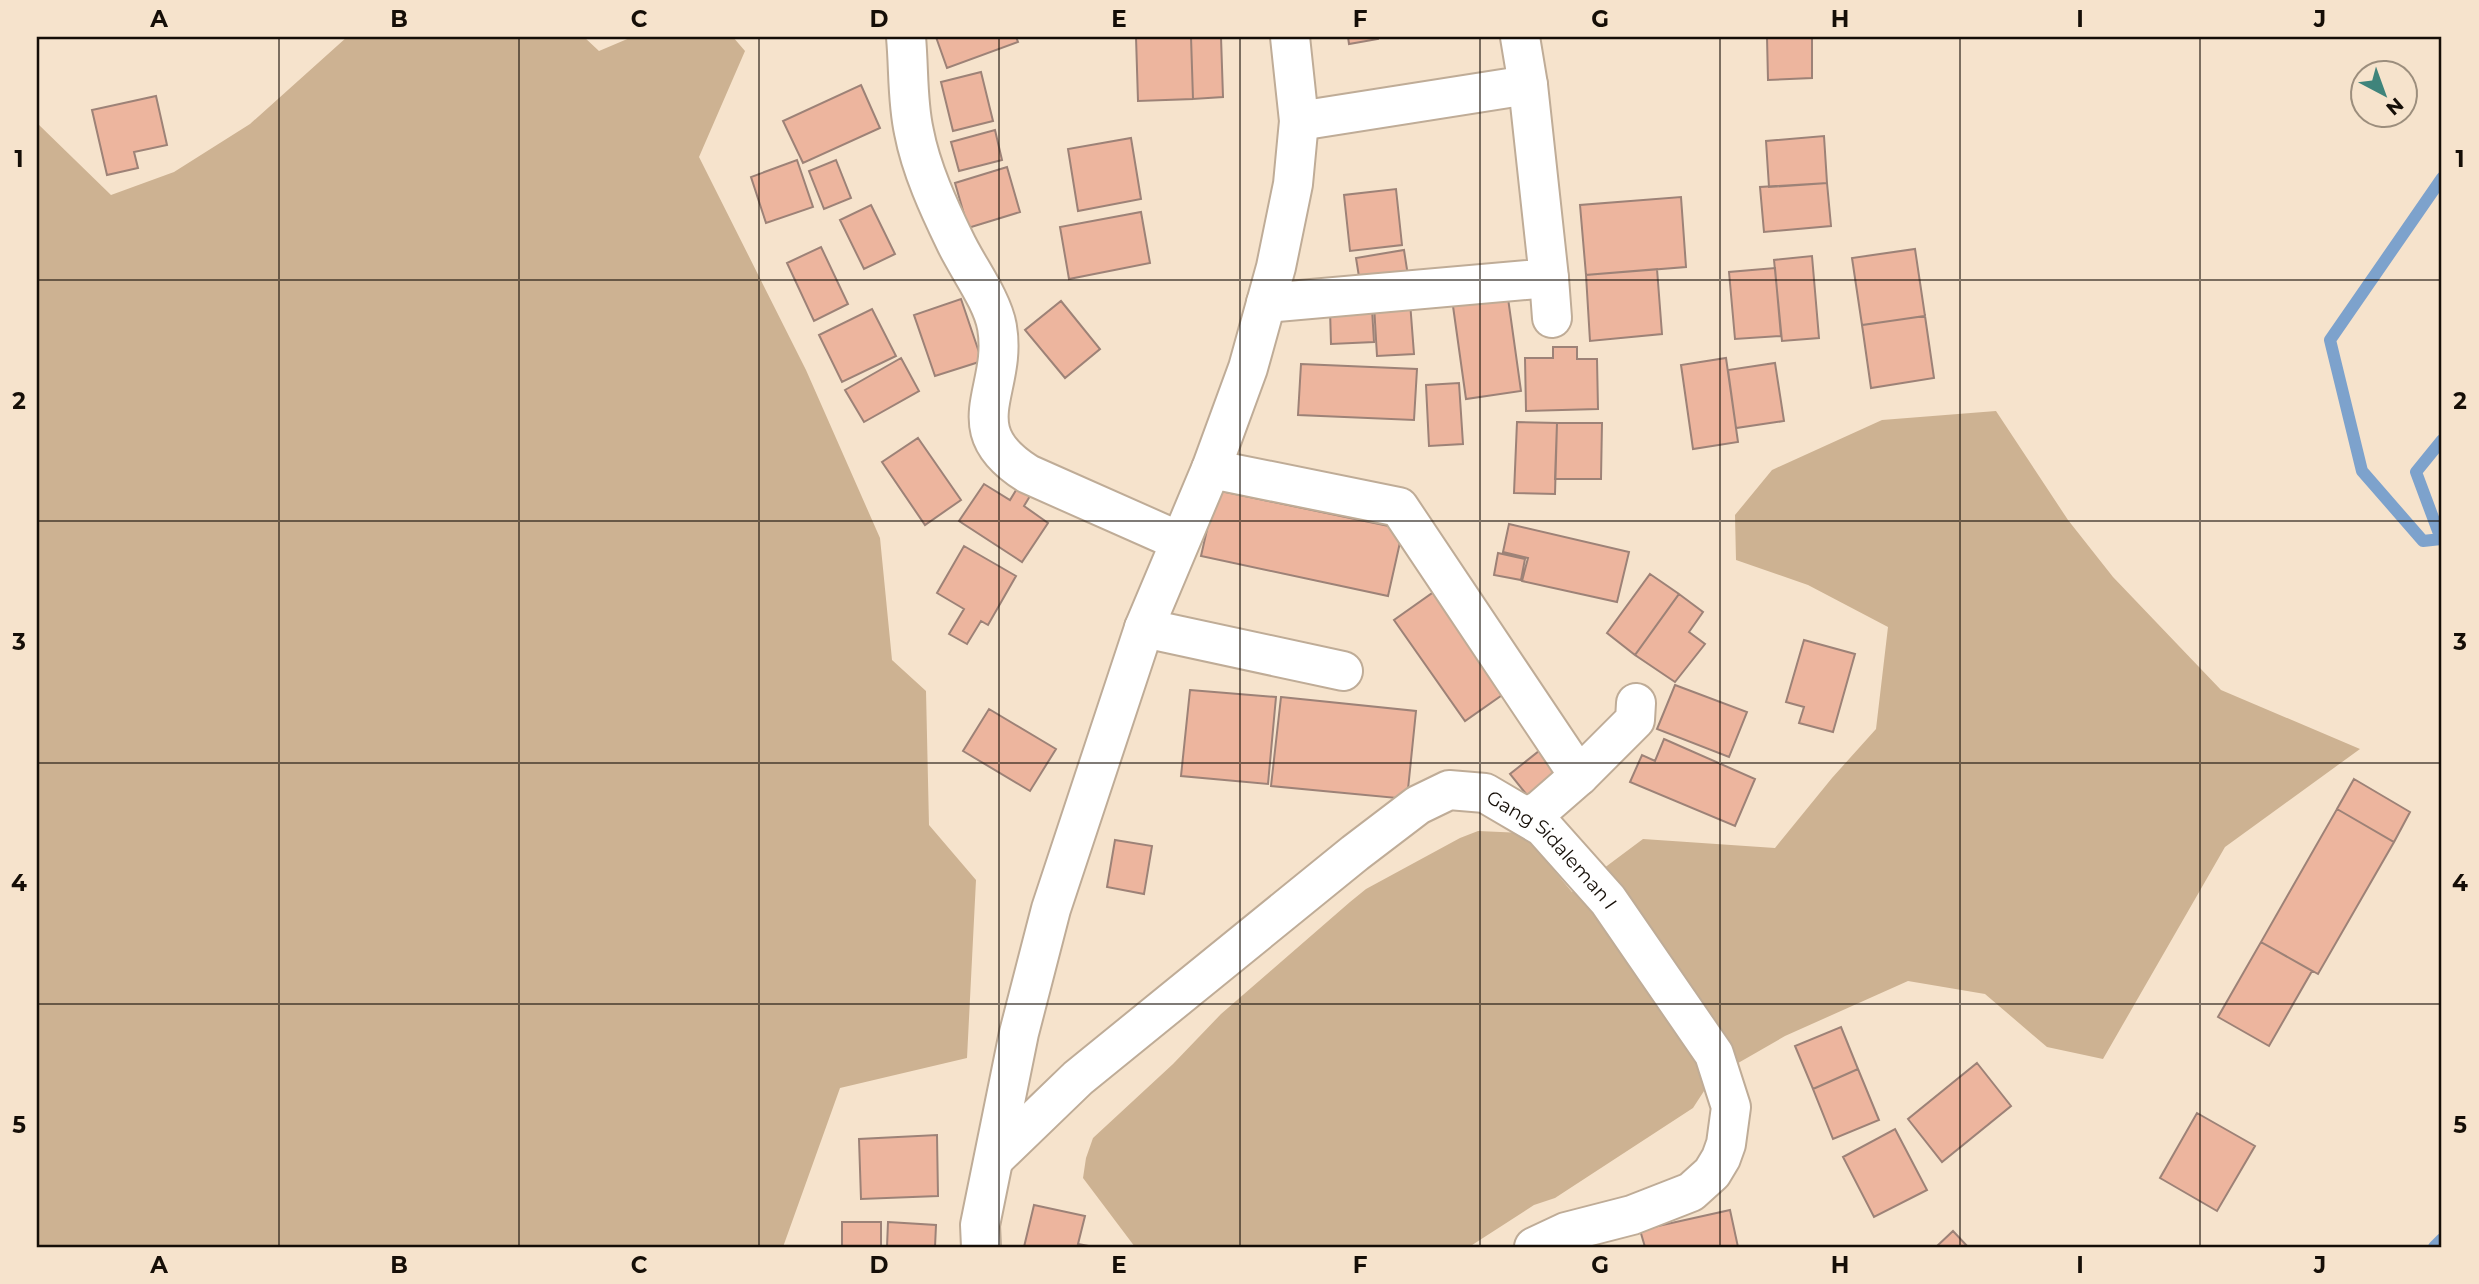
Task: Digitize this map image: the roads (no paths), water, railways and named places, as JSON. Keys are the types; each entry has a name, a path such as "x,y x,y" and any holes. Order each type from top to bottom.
{"street":[{"path":"906,37 909,102 914,134 955,243 979,283 997,327 989,416 989,433 997,449 1009,462 1028,474 1180,541"},
{"path":"981,1247 980,1224 1019,1033 1051,909 1144,628 1211,469 1248,368 1276,267 1293,184 1299,121 1290,37"},
{"path":"1520,37 1528,85 1552,318"},
{"path":"1299,121 1528,85"},
{"path":"1266,303 1549,278"},
{"path":"1211,469 1399,507 1579,776"},
{"path":"1144,628 1343,671"},
{"path":"1527,817 1540,810 1579,776 1635,720 1636,703"},
{"name":"Gang Sidaleman I","path":"994,1159 1078,1078 1418,805 1449,790 1485,793 1543,827 1608,900 1714,1054 1731,1107 1726,1144 1721,1158 1712,1173 1691,1192 1632,1214 1566,1232 1544,1245"}],"waterway":[{"path":"2442,178 2330,340 2362,471 2423,541 2441,539 2416,472 2442,440"},
{"path":"2434,1247 2442,1239"}]}
